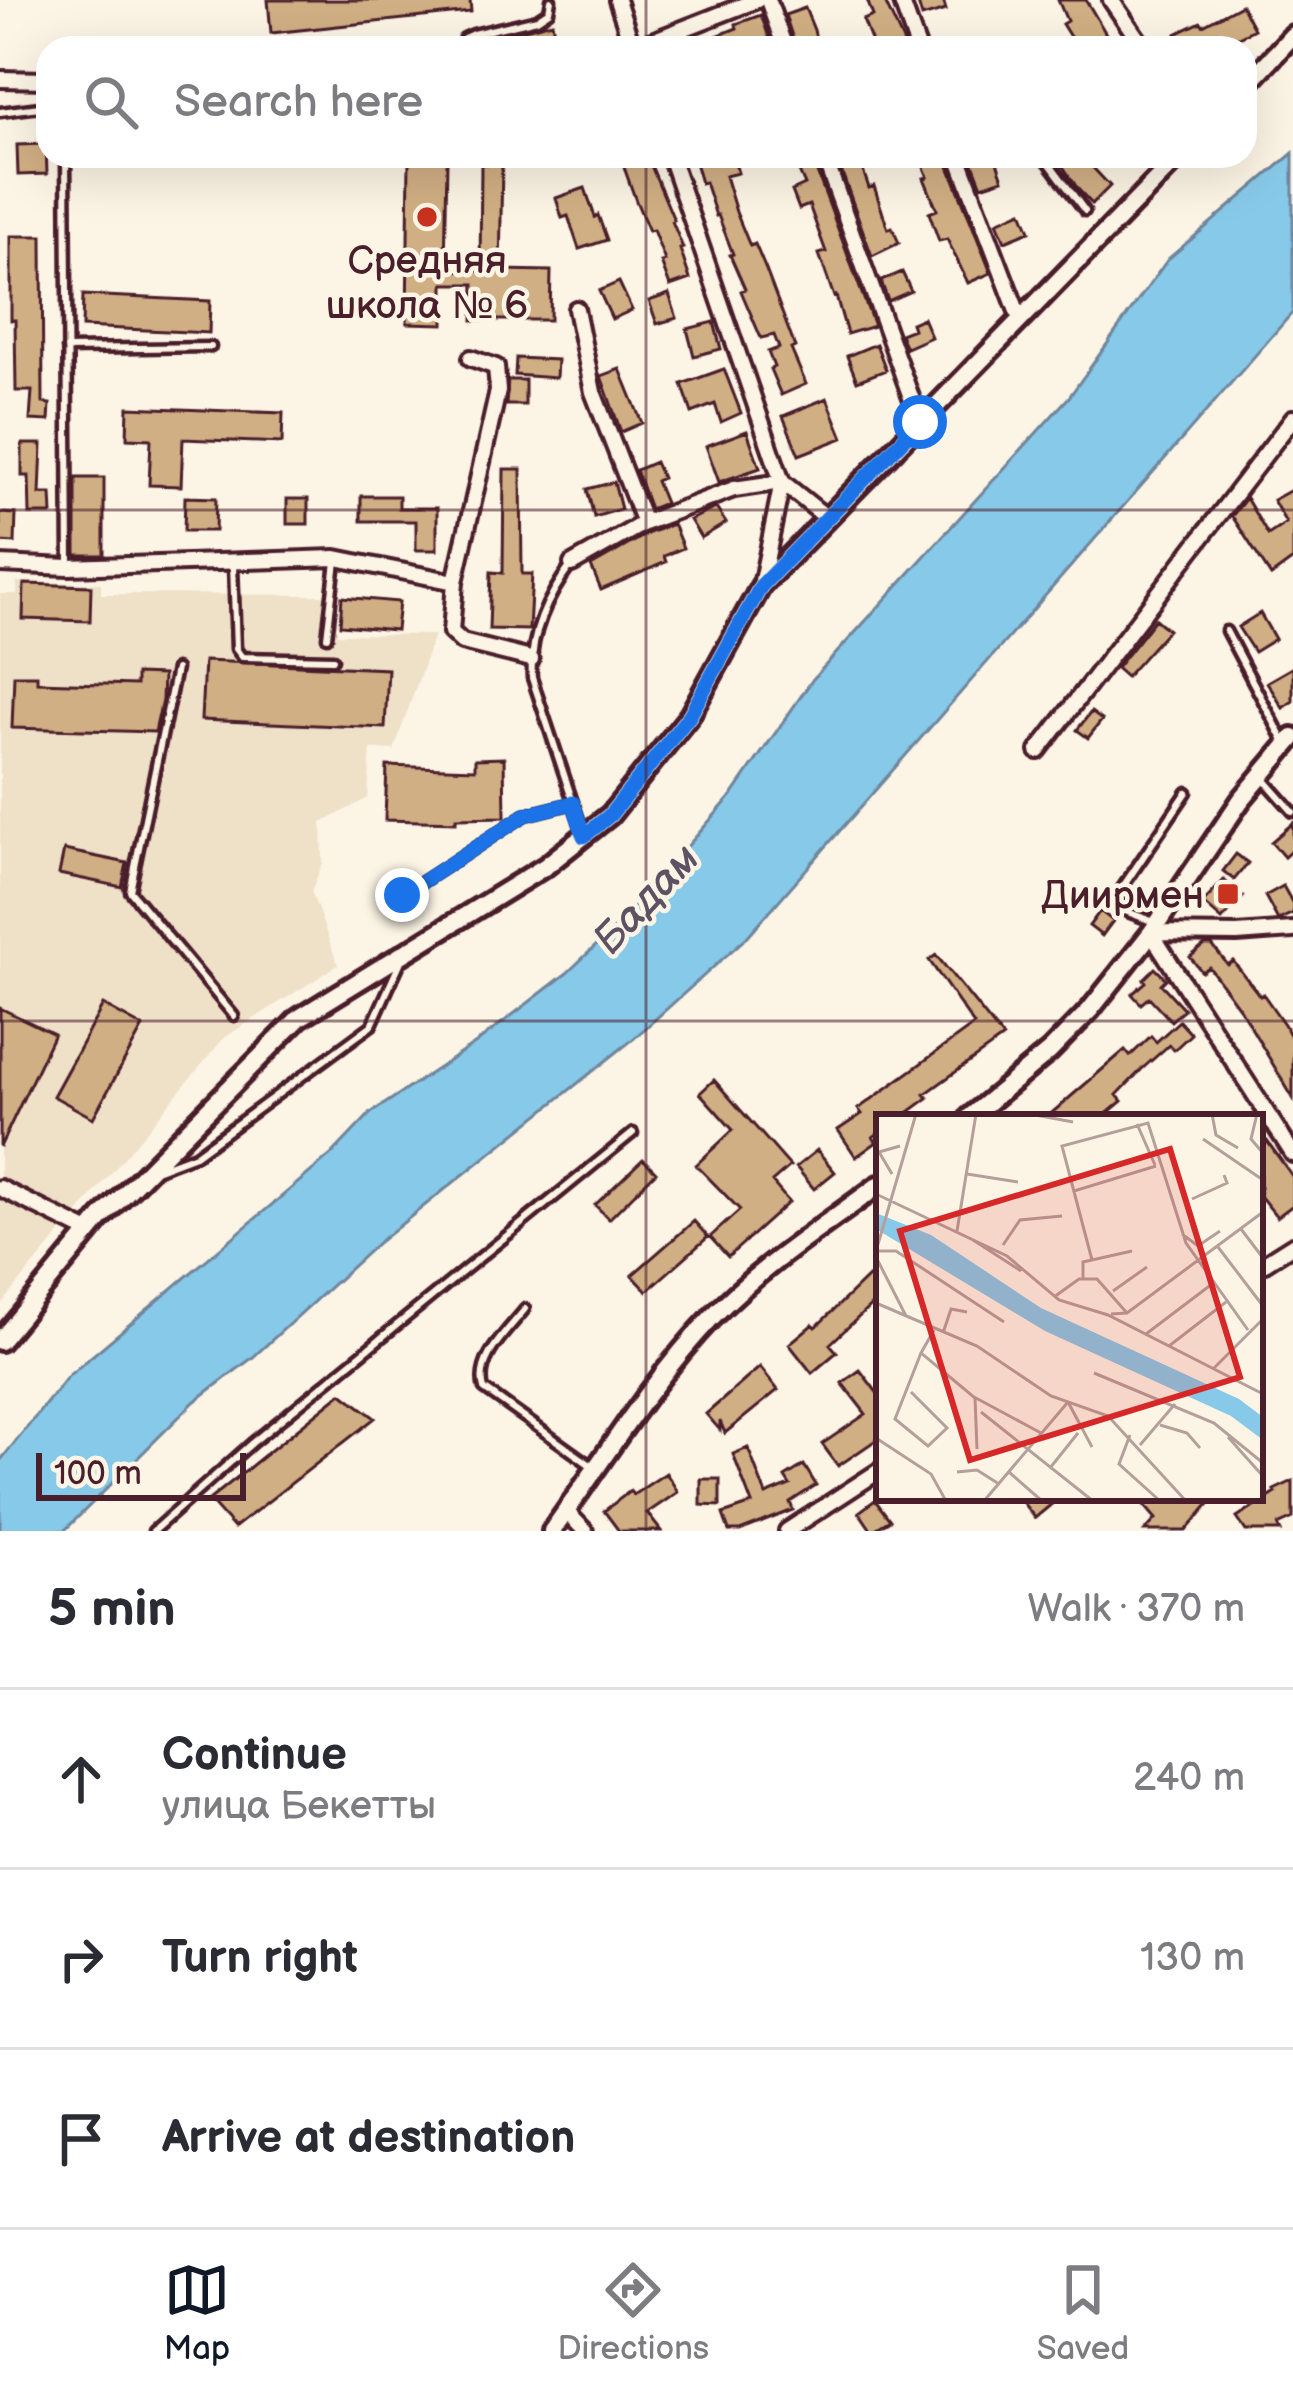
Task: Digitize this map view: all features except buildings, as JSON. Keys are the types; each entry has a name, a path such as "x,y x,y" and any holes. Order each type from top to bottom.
{"street":[{"path":"617,0 629,36"},
{"path":"664,36 757,0"},
{"path":"767,0 780,36"},
{"path":"901,0 914,36"},
{"path":"1111,0 1136,36"},
{"path":"1257,74 1293,34"},
{"path":"0,79 36,80"},
{"path":"674,168 782,482 761,586"},
{"path":"828,168 920,422"},
{"path":"963,168 1020,319"},
{"path":"0,1341 89,1232 299,1018 546,866 610,815 690,715 761,586 1168,168"},
{"path":"576,309 593,392 644,523"},
{"path":"471,358 496,367 498,391 455,582 451,632 462,642 531,659"},
{"path":"1037,751 1293,418"},
{"path":"572,564 644,523 734,489 782,482 826,518"},
{"path":"0,564 69,567 336,558 455,582"},
{"path":"974,1114 1050,1051 1090,1010 1289,741"},
{"path":"1154,928 1237,934 1293,930"},
{"path":"1154,928 1259,1114"},
{"path":"1265,1124 1293,1154"},
{"path":"552,1531 679,1355 714,1315 876,1187"},
{"path":"0,1188 89,1232"},
{"path":"1263,1264 1293,1245"},
{"path":"788,1531 876,1473"},
{"path":"566,1511 585,1531"}],"lane":[{"path":"468,36 537,19 549,11 551,0"},
{"path":"0,112 36,108"},
{"path":"66,168 69,567"},
{"path":"1053,168 1085,211"},
{"path":"67,349 211,347"},
{"path":"327,638 336,558"},
{"path":"233,561 236,649 242,657 333,659"},
{"path":"572,564 541,616 531,659 532,678 584,836"},
{"path":"1226,631 1289,741"},
{"path":"176,669 130,891 234,1016"},
{"path":"1261,775 1293,812"},
{"path":"1154,928 1125,911 1115,897 1187,792"},
{"path":"402,895 525,815 573,803"},
{"path":"144,1174 195,1155 372,1025 406,952"},
{"path":"153,1531 270,1428 633,1133"},
{"path":"525,1310 484,1362 480,1377 484,1389 595,1468"}],"shaded area":[{"path":"17,582 101,583 101,594 337,595 337,634 434,635 394,750 371,749 368,798 322,823 323,863 311,891 338,965 224,1038 0,1306 0,594 17,594"}],"water":[{"name":"Бадам","path":"1293,153 1293,312 747,937 632,1040 379,1242 252,1358 194,1402 64,1531 0,1531 0,1461 68,1376 331,1155 371,1113 476,1043 567,973 623,920 733,794 813,679 1069,397 1168,259"}],"place":[{"name":"Средняя школа № 6","path":"427,217"},
{"name":"Диирмен","path":"1228,894"}],"route":[{"path":"402,895 525,815 573,803 584,836 610,815 690,715 761,586 920,422"}]}
